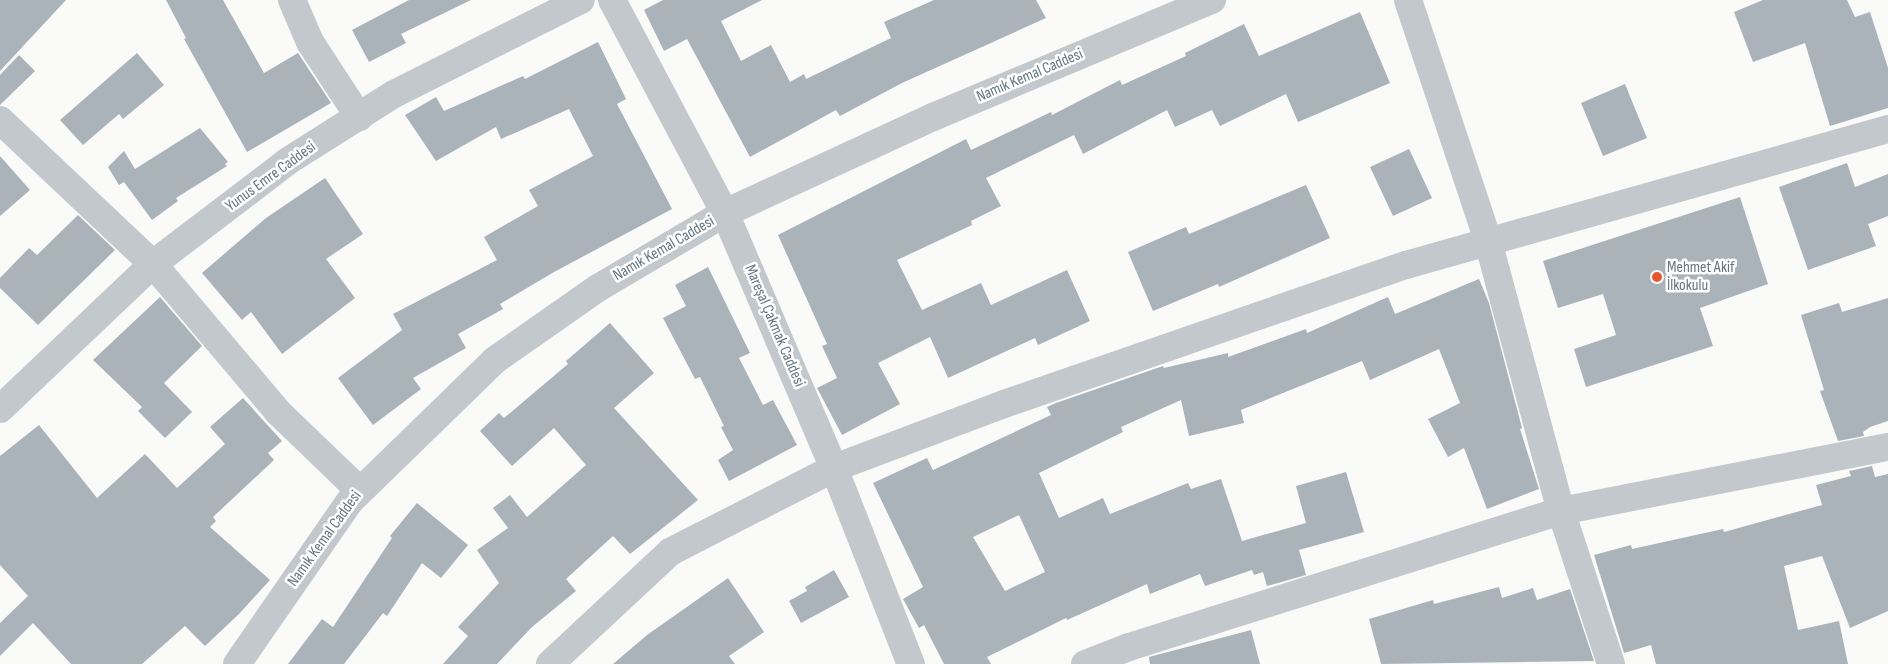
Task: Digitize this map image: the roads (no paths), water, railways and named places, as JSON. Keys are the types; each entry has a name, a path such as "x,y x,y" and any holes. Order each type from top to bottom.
{"street":[{"path":"292,0 310,42 359,117"},
{"name":"Yunus Emre Caddesi","path":"0,409 154,264 288,161 394,94 581,0"},
{"name":"Mareşal Çakmak Caddesi","path":"612,0 725,213 834,468 911,664"},
{"name":"Namık Kemal Caddesi","path":"237,664 360,491 495,360 598,288 725,213 933,117 1212,0"},
{"path":"1408,0 1488,241 1561,511 1611,664"},
{"path":"0,120 154,264 279,413 360,491"},
{"path":"550,664 670,552 834,468 1004,404 1406,265 1888,129"},
{"path":"1085,664 1129,647 1561,511 1888,446"}],"place":[{"name":"Mehmet Akif İlkokulu","path":"1657,277"}]}
